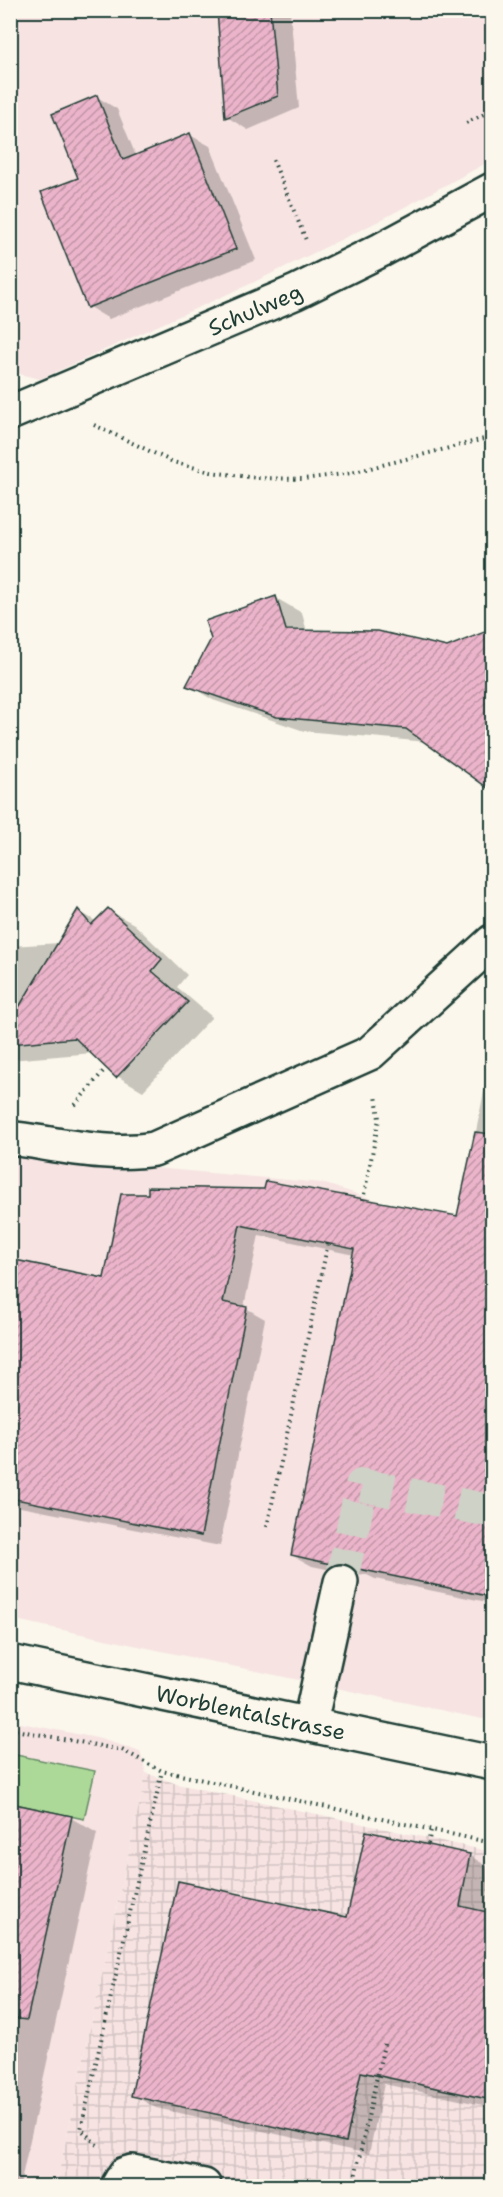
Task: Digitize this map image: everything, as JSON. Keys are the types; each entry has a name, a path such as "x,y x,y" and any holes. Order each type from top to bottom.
{"street":[{"name":"Schulweg","path":"10,413 322,280 492,190"},
{"path":"10,390 41,400"},
{"path":"10,1138 87,1148 140,1152 154,1149 370,1053 492,942"},
{"path":"310,1723 341,1582"},
{"name":"Worblentalstrasse","path":"10,1662 310,1723 492,1763"},
{"path":"122,2180 139,2172 204,2187"}],"path":[{"path":"466,123 492,110"},
{"path":"273,160 292,207"},
{"path":"41,400 173,462 211,472 257,478 303,479 351,472 492,437"},
{"path":"363,1200 379,1119 370,1053"},
{"path":"267,1527 328,1243"},
{"path":"10,1729 122,1750 162,1772 492,1843"},
{"path":"122,2180 81,2129 162,1772"},
{"path":"428,1845 431,1830"},
{"path":"353,2187 385,2040"}],"shaded area":[{"path":"11,11 492,11 492,160 375,223 250,284 40,379 11,372"},
{"path":"10,1155 322,1183 445,1222 492,1232 492,1721 11,1619"},
{"path":"10,1721 97,1738 140,1751 146,1773 56,2186 11,2186"},
{"path":"146,1773 177,1784 492,1852 492,2186 56,2186"}],"green space":[{"path":"11,1754 95,1771 84,1819 11,1803"}],"building":[{"path":"217,10 270,10 278,96 225,118"},
{"path":"97,95 123,160 190,133 236,249 87,308 41,192 78,178 52,114"},
{"path":"276,596 286,630 378,631 447,647 492,629 492,791 406,729 277,717 186,686 211,639 205,621"},
{"path":"108,908 162,959 152,971 188,1002 116,1078 75,1038 10,1044 10,1022 78,909 91,925"},
{"path":"475,1132 492,1134 492,1597 344,1564 335,1565 291,1555 354,1249 240,1225 223,1302 247,1307 201,1536 10,1498 10,1259 104,1278 121,1194 148,1194 148,1187 264,1189 266,1181 457,1216"},
{"path":"10,1803 72,1816 27,2020 10,2018"},
{"path":"366,1831 470,1854 460,1906 492,1913 492,2100 361,2072 346,2142 131,2096 178,1881 347,1917"}],"tunnel":[{"path":"341,1582 362,1485 492,1511"}]}
